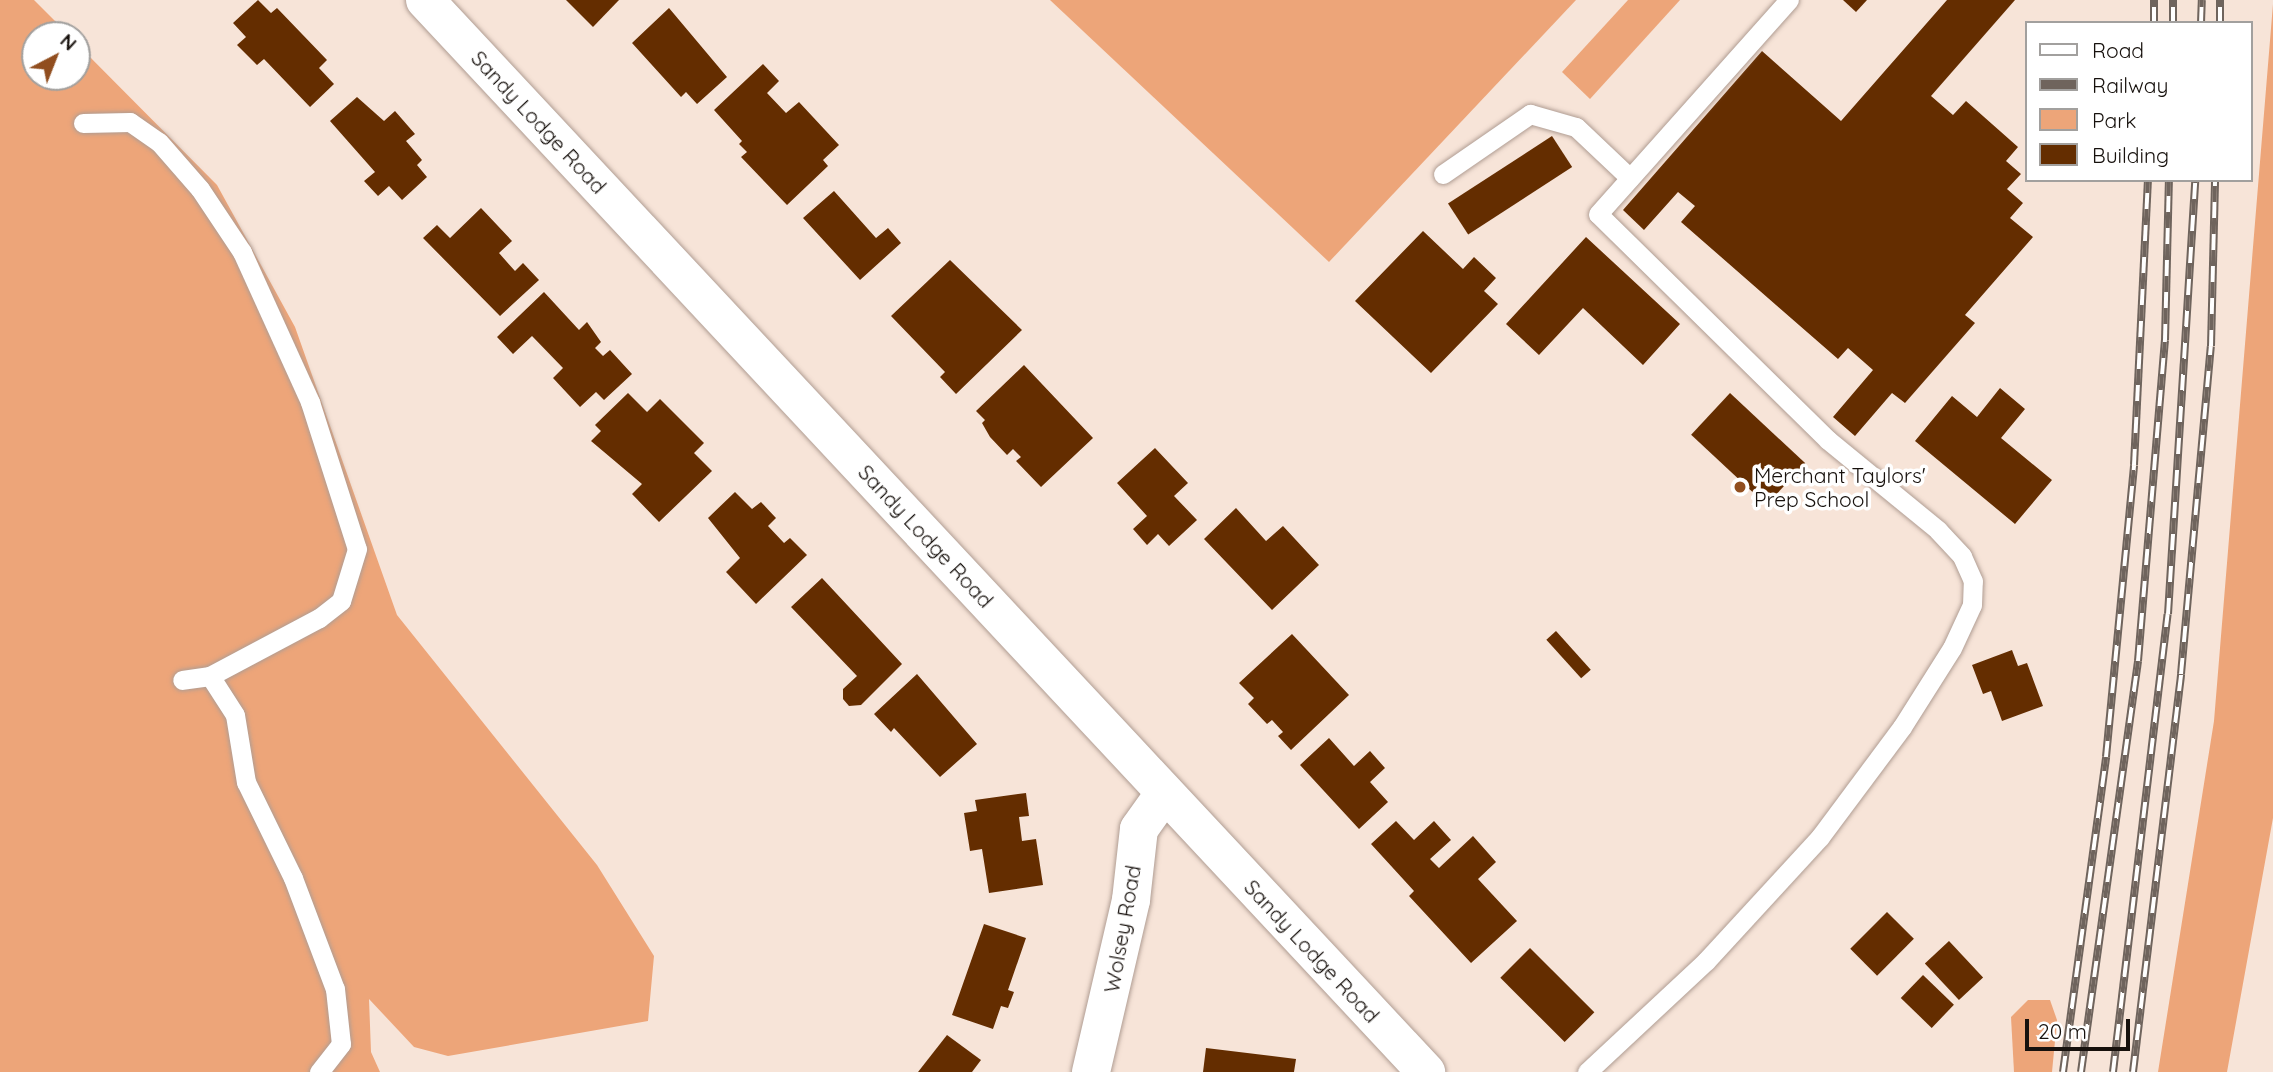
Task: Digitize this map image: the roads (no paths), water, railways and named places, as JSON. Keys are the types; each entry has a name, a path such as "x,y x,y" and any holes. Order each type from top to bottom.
{"street":[{"name":"Sandy Lodge Road","path":"425,0 1426,1072"},
{"name":"Wolsey Road","path":"1091,1072 1131,900 1139,829 1164,793"}],"lane":[{"path":"1587,1072 1706,961 1820,838 1902,727 1952,648 1972,605 1973,581 1962,556 1938,530 1828,440 1598,214 1789,0"},
{"path":"1443,174 1530,114 1576,127 1630,178"},
{"path":"83,123 130,122 159,142 200,189 242,252 310,402 357,549 341,601 319,618 210,676 182,680"},
{"path":"210,676 235,716 246,782 293,878 335,989 341,1044 319,1072"}],"railway":[{"path":"2154,0 2154,21"},
{"path":"2173,0 2173,21"},
{"path":"2201,21 2202,0"},
{"path":"2220,0 2220,21"},
{"path":"2063,1072 2106,757 2134,465 2148,182"},
{"path":"2081,1072 2138,661 2165,340 2169,182"},
{"path":"2113,1072 2168,614 2195,182"},
{"path":"2133,1072 2181,674 2211,346 2215,182"}],"place":[{"name":"Merchant Taylors' Prep School","path":"1740,487"}]}
